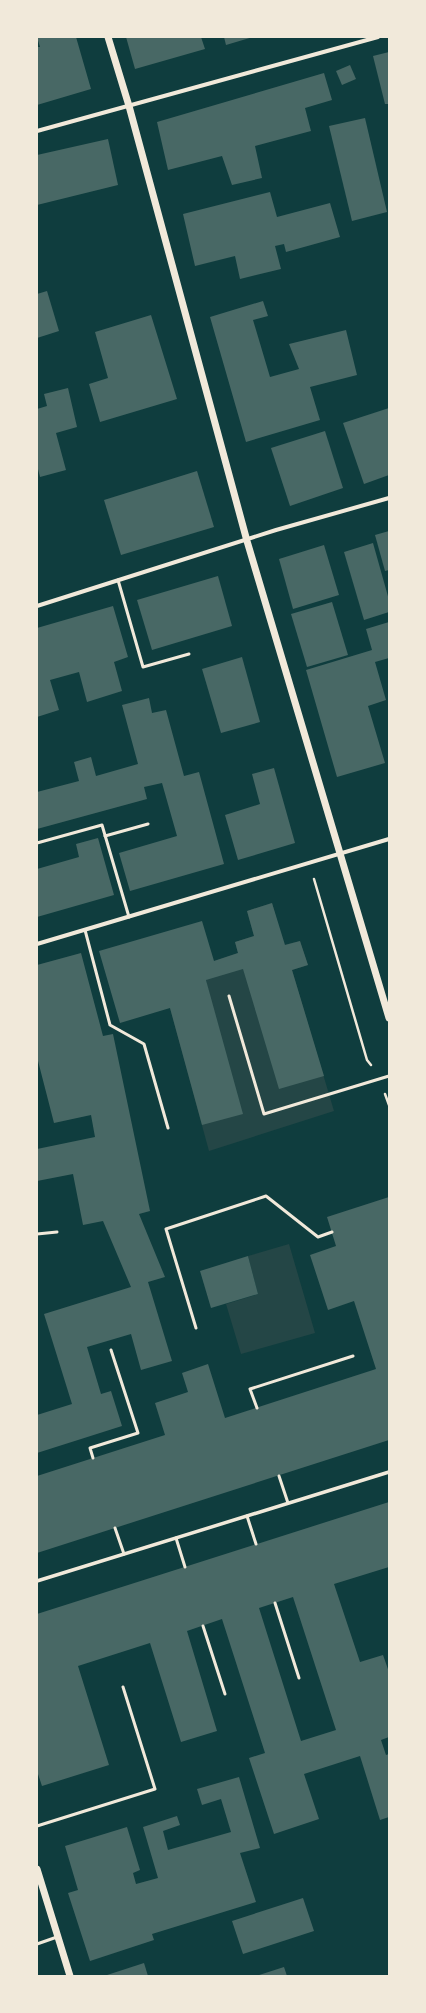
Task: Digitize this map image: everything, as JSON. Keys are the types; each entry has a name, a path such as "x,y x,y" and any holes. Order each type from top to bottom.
{"street":[{"path":"108,37 129,106 247,541 389,1018"},
{"path":"37,131 378,37"},
{"path":"37,606 247,541 276,530 389,498"},
{"path":"37,944 320,861 389,839"},
{"path":"37,1581 389,1472"},
{"path":"37,1869 70,1976"}],"lane":[{"path":"118,580 143,667 189,654"},
{"path":"37,842 102,824 129,917"},
{"path":"105,836 148,824"},
{"path":"85,930 110,1025 144,1044 168,1128"},
{"path":"228,996 264,1114 389,1076"},
{"path":"196,1328 166,1229 266,1196 318,1237 332,1232"},
{"path":"37,1234 57,1232"},
{"path":"93,1458 90,1448 138,1433 111,1350"},
{"path":"257,1408 250,1389 353,1356"},
{"path":"279,1476 288,1503"},
{"path":"247,1516 256,1544"},
{"path":"115,1528 124,1554"},
{"path":"176,1538 184,1567"},
{"path":"275,1603 299,1678"},
{"path":"203,1626 226,1694"},
{"path":"37,1826 155,1789 123,1687"},
{"path":"37,1944 58,1936"}],"path":[{"path":"320,861 313,880 367,1060 380,1078 389,1105"}],"shaded area":[{"path":"272,903 284,945 300,941 308,965 292,970 334,1111 209,1151 170,1008 210,997 206,980 214,961 238,953 235,942 254,936 247,911"},
{"path":"289,1244 315,1333 241,1354 226,1304 258,1294 248,1256"}],"building":[{"path":"37,37 76,37 91,89 37,105 37,47 40,47"},
{"path":"126,37 201,37 205,49 135,69"},
{"path":"224,37 253,37 226,45"},
{"path":"389,52 389,104 385,104 373,56"},
{"path":"350,65 356,79 342,85 336,71"},
{"path":"324,73 332,100 305,108 311,131 255,146 262,178 232,185 222,156 168,170 157,122"},
{"path":"365,118 387,212 352,221 329,126"},
{"path":"108,139 118,185 37,205 37,155"},
{"path":"270,192 277,217 330,203 340,237 286,252 284,244 275,246 281,269 240,279 235,256 195,266 183,214"},
{"path":"47,291 59,331 37,338 37,294"},
{"path":"263,301 268,316 253,320 270,377 299,369 289,344 346,330 357,375 310,387 320,420 246,442 210,317"},
{"path":"151,315 177,399 100,422 89,384 108,378 95,332"},
{"path":"68,388 77,427 56,433 66,470 40,477 37,465 37,409 47,406 44,394"},
{"path":"389,408 389,475 364,484 343,423"},
{"path":"325,431 343,488 290,506 271,448"},
{"path":"197,471 214,527 121,555 104,500"},
{"path":"389,531 389,570 385,571 375,535"},
{"path":"373,543 389,600 389,612 364,620 344,552"},
{"path":"324,545 339,595 293,609 279,559"},
{"path":"218,576 232,626 152,650 137,600"},
{"path":"332,602 348,655 307,667 291,614"},
{"path":"113,606 128,657 114,662 122,691 87,702 79,672 50,680 59,710 37,717 37,628"},
{"path":"389,622 389,658 375,662 386,700 368,706 385,763 337,777 306,670 372,650 366,629"},
{"path":"242,657 260,722 221,733 202,669"},
{"path":"149,698 152,713 166,710 184,776 199,772 224,864 130,891 119,853 177,836 162,783 144,787 147,799 37,829 37,792 79,781 74,762 91,757 96,776 138,764 122,705"},
{"path":"274,768 295,843 238,860 225,815 260,804 252,774"},
{"path":"98,838 114,895 37,917 37,869 79,857 76,844"},
{"path":"272,903 285,945 300,941 308,965 292,970 324,1076 279,1089 243,969 206,980 243,1114 202,1125 170,1008 120,1023 99,951 202,921 214,961 238,953 235,942 254,936 247,911"},
{"path":"81,953 103,1036 113,1034 150,1211 139,1214 165,1277 148,1282 172,1361 141,1370 131,1334 87,1347 101,1394 111,1391 122,1426 37,1453 37,1415 72,1404 44,1314 131,1287 103,1221 83,1225 73,1174 37,1181 37,1149 95,1137 91,1115 54,1123 37,1057 37,965"},
{"path":"389,1197 389,1440 37,1553 37,1476 165,1435 155,1403 188,1392 182,1373 208,1364 225,1418 376,1369 354,1301 328,1310 310,1255 336,1246 327,1217"},
{"path":"248,1256 258,1294 211,1308 200,1271"},
{"path":"389,1502 389,1567 334,1584 360,1662 383,1655 389,1672 389,1737 381,1740 386,1755 389,1754 389,1817 380,1820 360,1756 304,1774 319,1819 274,1834 249,1758 265,1753 222,1619 187,1631 217,1731 181,1742 150,1643 78,1666 109,1765 42,1786 37,1771 37,1614","holes":["293,1597 336,1730 301,1741 259,1608"]},
{"path":"239,1777 260,1848 240,1853 256,1902 152,1934 154,1940 90,1961 68,1893 78,1890 65,1846 127,1827 140,1870 133,1873 136,1884 158,1878 143,1827 177,1816 180,1825 163,1831 168,1850 231,1832 221,1799 202,1805 197,1789"},
{"path":"303,1898 314,1931 243,1954 232,1921"},
{"path":"144,1963 148,1976 104,1976"},
{"path":"284,1967 287,1976 256,1976"}]}
